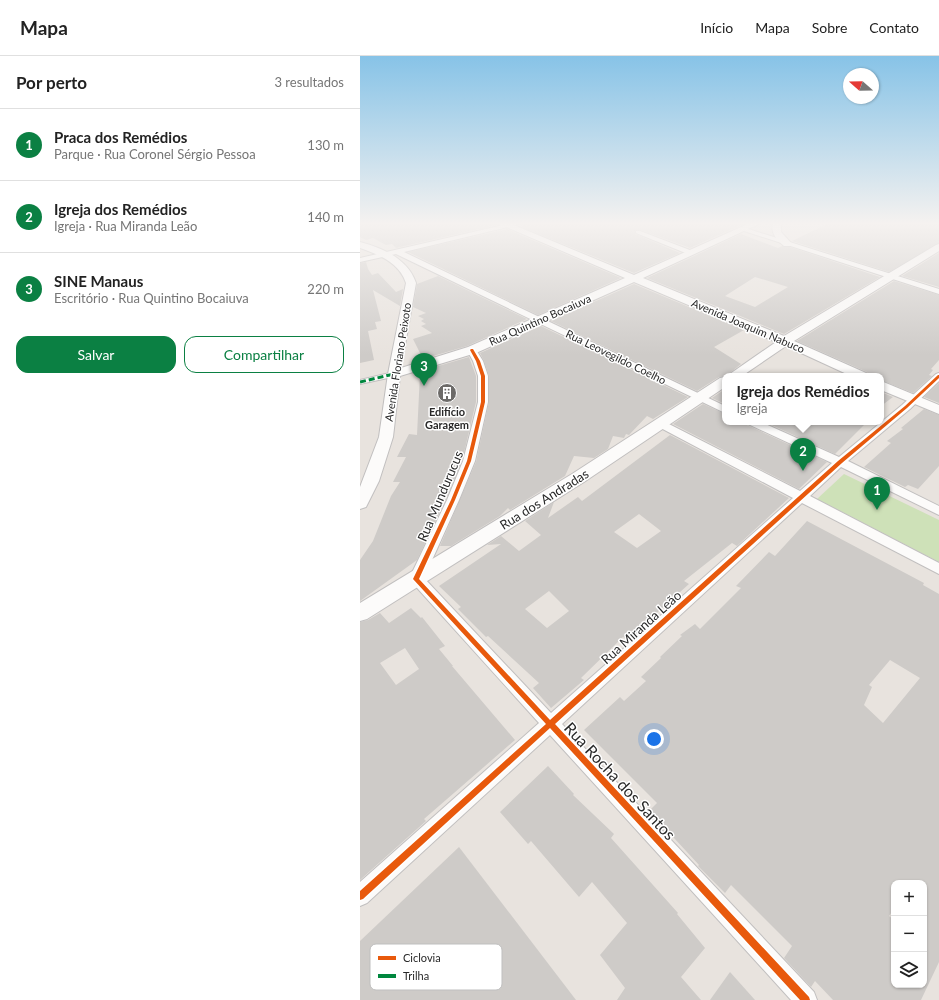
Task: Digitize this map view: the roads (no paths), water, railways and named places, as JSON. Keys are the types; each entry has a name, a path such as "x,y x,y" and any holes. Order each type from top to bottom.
{"street":[{"name":"Avenida Floriano Peixoto","path":"360,503 371,481 386,437 394,374 411,283 410,278 403,267"},
{"name":"Rua Leovegildo Coelho","path":"430,267 722,409"},
{"name":"Avenida Joaquim Nabuco","path":"608,267 785,341 854,373"},
{"name":"Rua Quintino Bocaiuva","path":"360,382 394,374 472,350 659,267"},
{"path":"859,267 939,292"},
{"path":"737,373 785,341 906,267"},
{"name":"Rua Mundurucus","path":"416,579 453,500 470,453 483,402 483,376 478,361 472,350"},
{"name":"Rua Miranda Leão","path":"884,425 939,376"},
{"name":"Rua dos Andradas","path":"360,613 661,424 722,383"},
{"path":"884,386 939,410"},
{"path":"661,424 939,570"},
{"path":"759,425 840,462 939,511"},
{"name":"Rua Miranda Leão","path":"360,896 802,498 840,462 884,425"},
{"name":"Rua Rocha dos Santos","path":"416,579 806,1000"}],"place":[{"name":"SINE Manaus","path":"424,386"},
{"name":"Edifício Garagem","path":"447,393"},
{"name":"Igreja dos Remédios","path":"803,471"},
{"name":"Praca dos Remédios","path":"877,510"}]}
